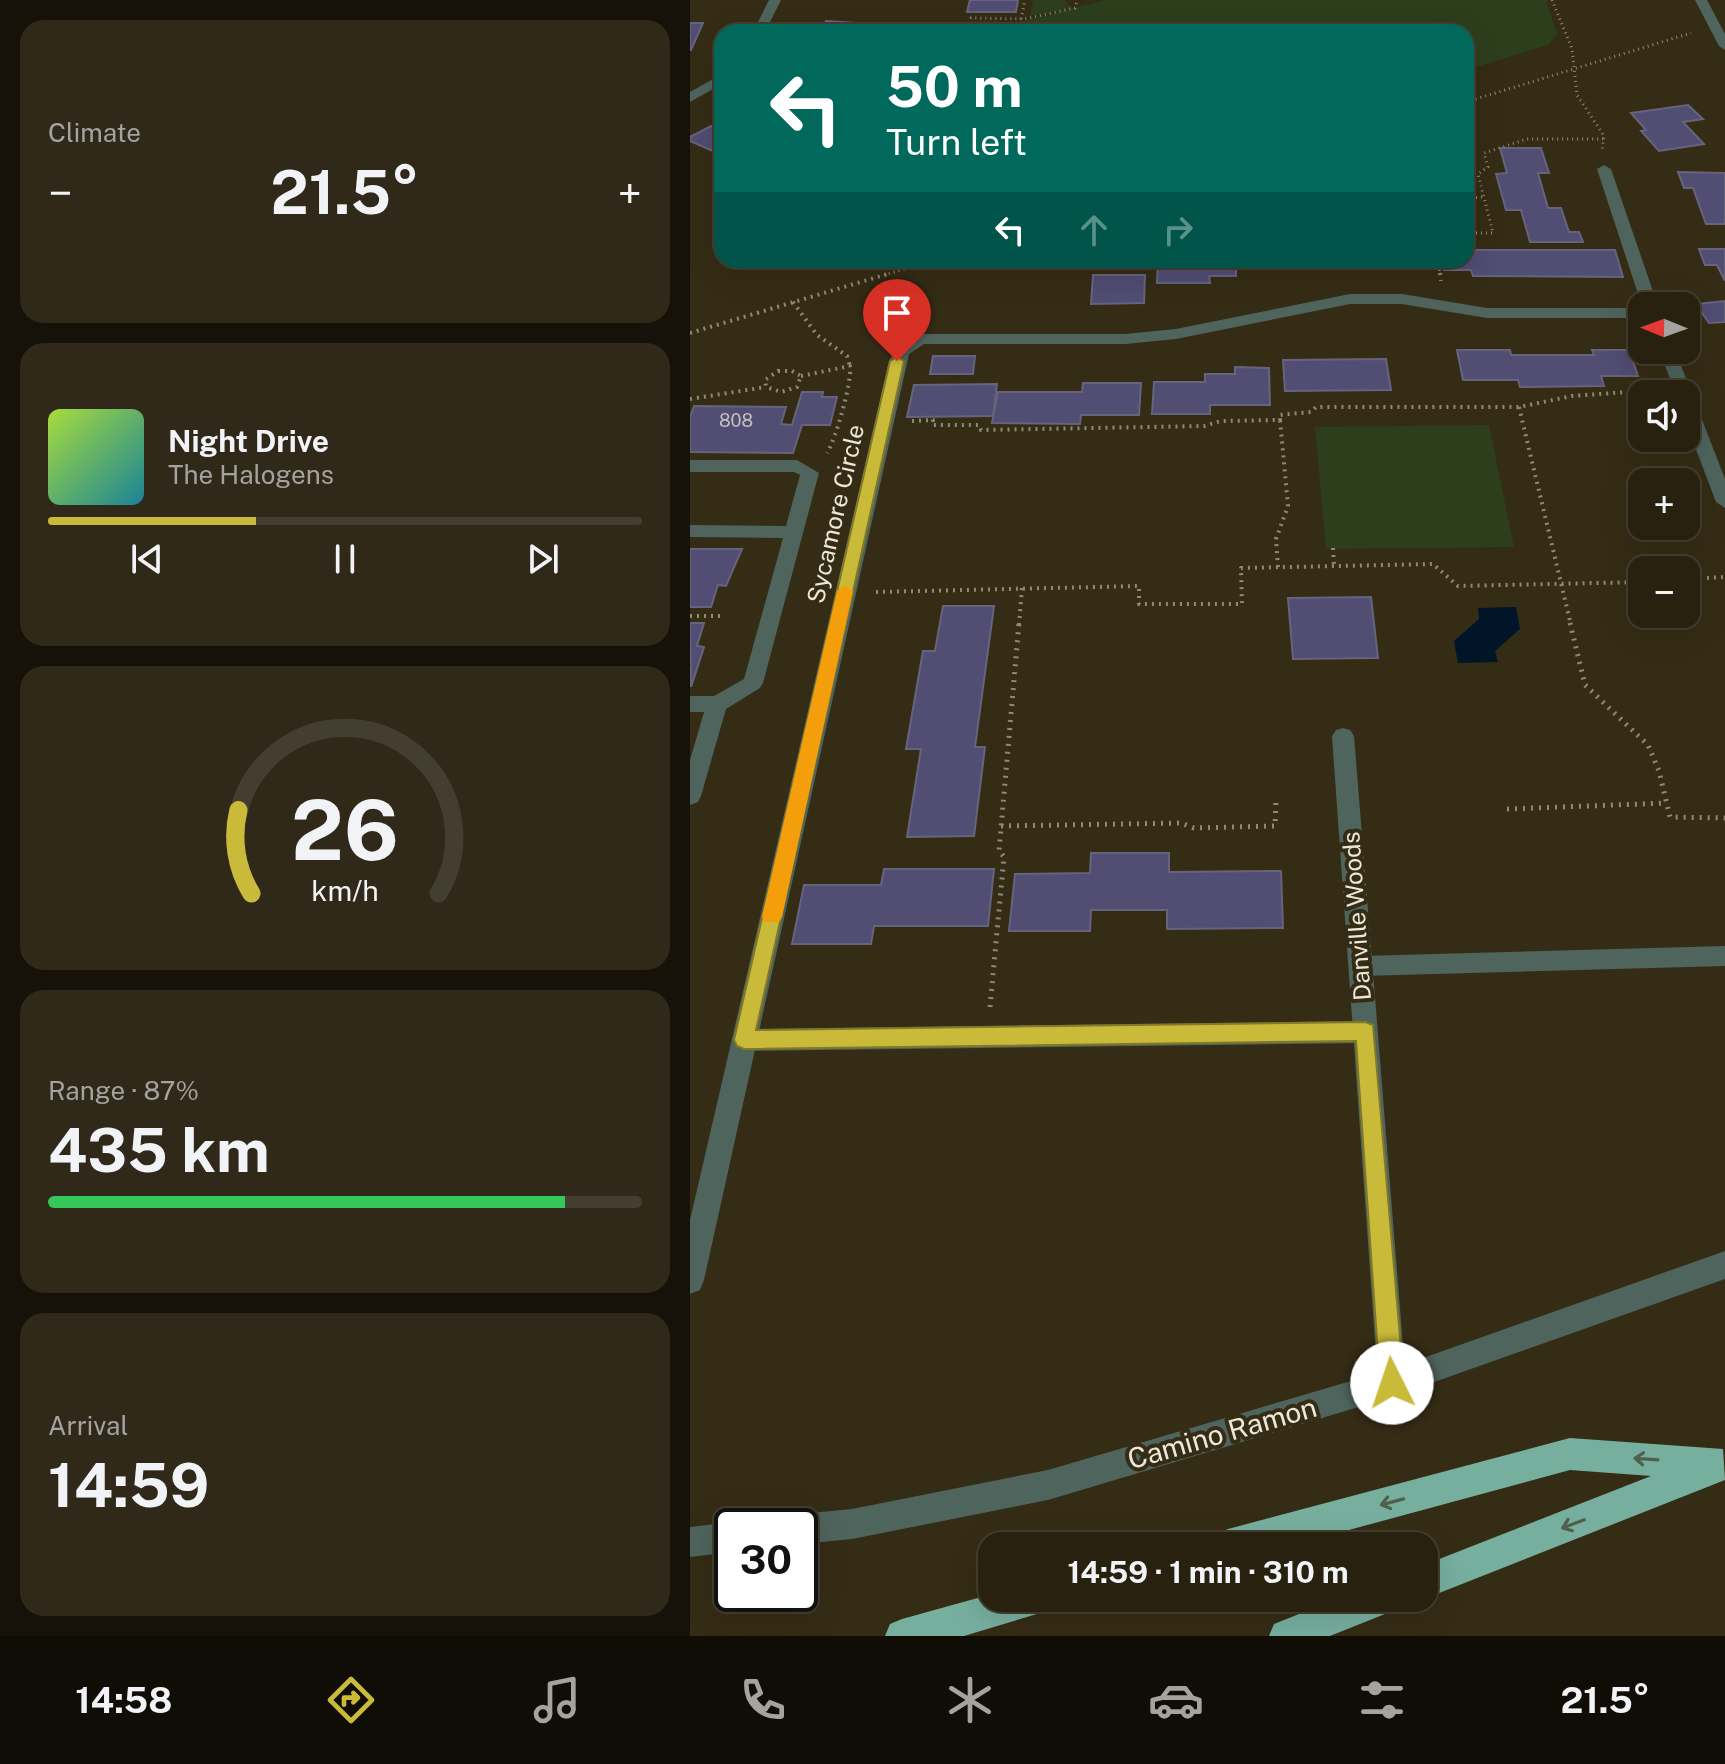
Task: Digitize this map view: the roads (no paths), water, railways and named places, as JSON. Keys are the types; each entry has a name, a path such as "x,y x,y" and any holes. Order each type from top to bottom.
{"highway":[{"path":"1280,1532 1570,1454 1724,1464"},
{"path":"1438,1576 1724,1464"},
{"path":"902,1636 988,1612"},
{"path":"1286,1636 1347,1612"}],"street":[{"path":"763,24 775,0"},
{"path":"1701,0 1725,46"},
{"path":"690,98 714,83"},
{"path":"1604,169 1645,292"},
{"name":"Sycamore Circle","path":"690,1280 897,361 912,341 1125,339 1176,334 1350,299 1402,299 1487,313 1628,313"},
{"path":"1700,437 1725,502"},
{"path":"690,466 797,466 810,473 753,683 717,704 690,704"},
{"path":"690,531 795,532"},
{"path":"690,796 717,704"},
{"name":"Danville Woods","path":"1343,736 1392,1383"},
{"path":"1361,966 1725,956"},
{"path":"744,1040 1365,1032"},
{"name":"Camino Ramon","path":"818,1527 852,1524 1048,1485 1392,1383 1725,1265"},
{"path":"690,1542 714,1539"}],"water":[{"path":"1516,607 1520,629 1495,651 1498,662 1458,663 1454,641 1479,619 1478,608"}]}
